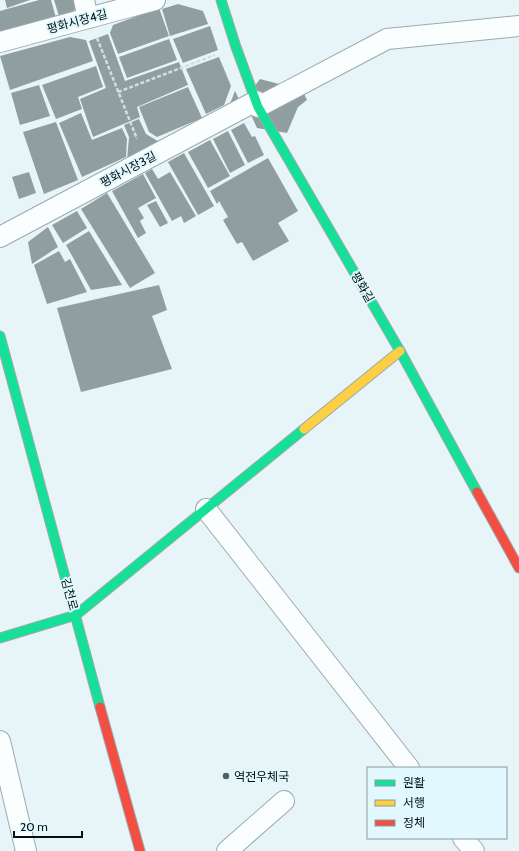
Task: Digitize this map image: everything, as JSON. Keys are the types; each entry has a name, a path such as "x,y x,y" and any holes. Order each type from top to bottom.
{"street":[{"name":"평화시장4길","path":"0,42 86,9 155,0"},
{"name":"평화길","path":"221,0 257,104 400,351 519,568"},
{"name":"평화시장3길","path":"0,237 146,160 387,39 519,26"},
{"name":"김천로","path":"0,336 76,615 80,635 140,851"},
{"path":"0,638 76,615 400,351"},
{"path":"206,509 408,767"},
{"path":"0,741 26,851"},
{"path":"227,851 284,801"},
{"path":"464,839 474,851"}],"path":[{"path":"97,39 146,160"},
{"path":"118,92 236,47"}],"building":[{"path":"5,0 30,0 7,8"},
{"path":"39,0 51,0 56,18 0,34 0,11"},
{"path":"54,0 78,0 78,2 74,11 59,16"},
{"path":"178,4 203,11 208,24 170,36 162,9"},
{"path":"159,8 169,36 118,54 110,33 113,25"},
{"path":"210,26 218,50 183,63 173,39"},
{"path":"108,34 125,81 179,62 188,85 137,107 140,117 93,137 80,99 106,88 89,41"},
{"path":"70,37 86,40 93,61 10,90 0,56"},
{"path":"169,39 177,60 127,78 119,57"},
{"path":"219,57 231,86 224,105 206,114 186,69"},
{"path":"96,66 103,87 78,97 82,109 56,119 42,85"},
{"path":"296,77 307,100 298,107 287,133 257,128 244,100 260,79 279,84"},
{"path":"39,85 50,116 20,125 11,93"},
{"path":"188,87 202,118 157,137 149,132 139,107"},
{"path":"235,91 248,117 107,190 127,160 129,137 124,125 139,119 146,134 161,143 228,109"},
{"path":"81,113 92,140 122,128 127,139 126,157 82,177 59,123"},
{"path":"56,122 78,180 44,194 23,132"},
{"path":"244,123 252,137 255,136 264,155 248,163 231,130"},
{"path":"228,131 245,165 230,173 213,139"},
{"path":"210,140 230,176 208,188 188,152"},
{"path":"184,153 214,206 198,215 168,162"},
{"path":"268,158 298,211 278,223 289,241 253,261 242,242 237,244 223,220 228,217 219,201 217,204 210,191"},
{"path":"152,169 158,179 170,172 196,216 184,223 181,216 172,221 145,173"},
{"path":"29,172 36,193 19,199 12,177"},
{"path":"143,174 156,198 138,208 144,218 140,221 146,233 138,238 112,191"},
{"path":"107,193 155,273 130,288 81,209"},
{"path":"156,201 168,223 160,227 147,205"},
{"path":"77,211 87,228 63,243 52,225"},
{"path":"48,227 58,247 32,264 28,242"},
{"path":"89,231 122,285 91,290 66,245"},
{"path":"59,251 65,262 70,259 87,292 47,304 34,265"},
{"path":"159,285 167,310 152,316 172,369 81,392 57,308"}],"traffic: fast":[{"path":"221,0 258,107 400,351 477,492"},
{"path":"0,336 100,707"},
{"path":"0,638 76,615 304,429"}],"traffic: slow":[{"path":"304,429 400,351"}],"traffic: jam":[{"path":"477,492 519,568"},
{"path":"100,707 140,851"}],"place":[{"name":"역전우체국","path":"226,776"}]}
